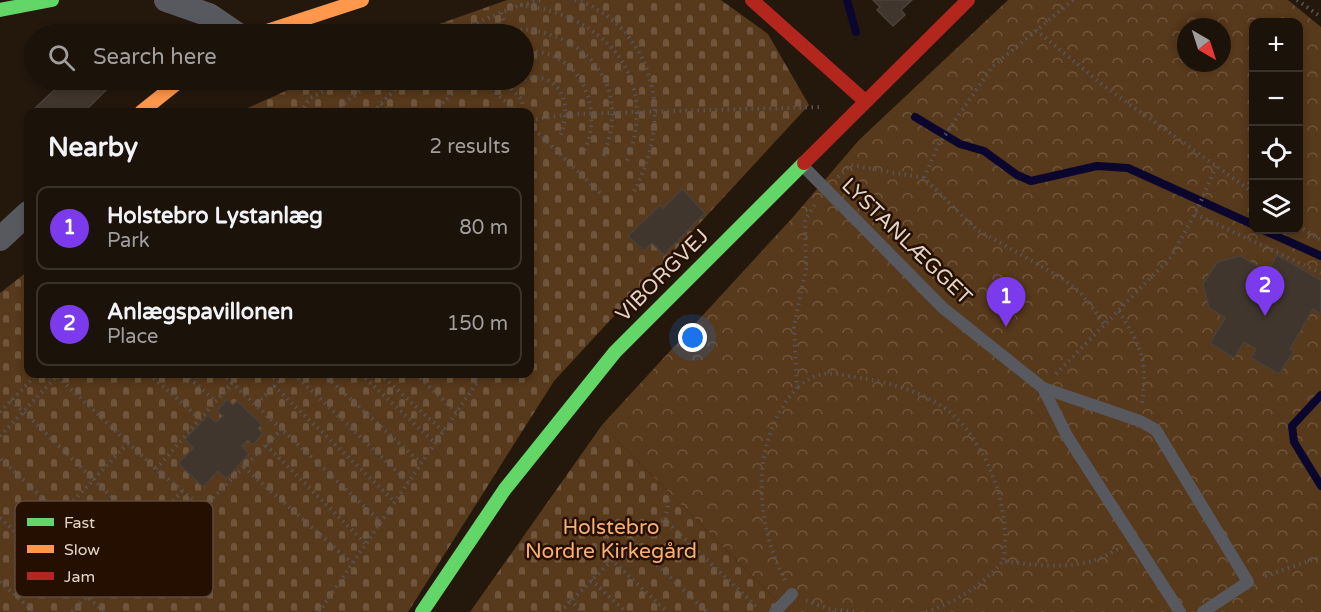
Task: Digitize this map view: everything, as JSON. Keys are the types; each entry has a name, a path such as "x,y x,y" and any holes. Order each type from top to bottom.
{"street":[{"path":"0,10 52,0"},
{"path":"166,0 209,15 222,24"},
{"path":"284,24 362,0"},
{"path":"753,0 865,101"},
{"name":"VIBORGVEJ","path":"422,612 505,489 615,352 968,0"},
{"path":"146,108 168,90"},
{"path":"0,238 24,217"}],"lane":[{"name":"LYSTANLÆGGET","path":"801,164 943,308 1043,388 1140,421 1156,430 1248,582"},
{"name":"LYSTANLÆGGET","path":"1043,388 1067,436 1180,612"},
{"path":"1203,612 1248,582"},
{"path":"775,612 792,594"}],"path":[{"path":"472,24 520,5 541,0"},
{"path":"575,0 606,14 637,47 651,77 654,112 653,142 647,163 633,193"},
{"path":"924,178 939,144 992,67 1073,0"},
{"path":"1297,0 1321,17"},
{"path":"520,5 554,11 571,17 600,35 626,69 636,101 637,130 626,163"},
{"path":"501,12 505,24"},
{"path":"1036,30 1104,86 1249,189"},
{"path":"534,31 541,31 574,44 588,55 608,86 613,128 602,159"},
{"path":"534,54 554,57 568,65 582,81 592,114 591,134 583,153"},
{"path":"534,78 552,81 563,98 566,116 560,136"},
{"path":"303,108 310,98 326,90"},
{"path":"340,108 359,90"},
{"path":"377,108 394,90"},
{"path":"493,90 513,108"},
{"path":"513,90 522,100 523,108"},
{"path":"438,108 454,92"},
{"path":"381,104 385,108"},
{"path":"534,120 612,113 824,107"},
{"path":"534,129 604,197"},
{"path":"797,388 794,326 806,269 805,220 825,189 851,165 924,178 976,229 1060,277 1080,292 1104,323"},
{"path":"1043,388 1171,257 1196,212 1216,166"},
{"path":"1196,212 1321,273"},
{"path":"1303,229 1321,240"},
{"path":"1119,311 1137,341 1146,373 1140,421"},
{"path":"855,612 830,609 792,594 776,562 760,490 761,467 787,399 813,375 827,372 881,381 931,400 952,414 972,436 998,494 1006,544 1003,561 991,575 965,595 926,612"},
{"path":"0,412 33,378"},
{"path":"0,436 55,378"},
{"path":"59,378 156,469 194,501"},
{"path":"154,378 199,418"},
{"path":"189,378 215,401"},
{"path":"226,378 381,521"},
{"path":"272,378 394,501"},
{"path":"256,404 282,378"},
{"path":"298,378 408,482"},
{"path":"327,378 421,463"},
{"path":"365,378 435,443"},
{"path":"385,378 443,431"},
{"path":"420,378 456,412"},
{"path":"320,612 365,543 478,381 475,378"},
{"path":"156,469 232,383"},
{"path":"11,400 116,501"},
{"path":"210,501 283,428"},
{"path":"74,501 128,443"},
{"path":"266,445 365,543"},
{"path":"1,459 47,501"},
{"path":"244,467 352,563"},
{"path":"173,501 182,491"},
{"path":"665,520 669,500"},
{"path":"0,518 15,531"},
{"path":"560,612 648,524 665,520"},
{"path":"665,520 762,612"},
{"path":"1003,561 1052,567 1101,560 1134,539"},
{"path":"631,540 707,612"},
{"path":"1248,582 1321,557"},
{"path":"611,559 667,612"},
{"path":"591,580 626,612"},
{"path":"0,582 15,595"},
{"path":"17,597 34,612"},
{"path":"72,612 86,597"},
{"path":"88,597 104,612"},
{"path":"570,600 583,612"}],"green space":[{"path":"507,0 721,0 768,34 809,105 554,381 408,612 0,612 0,293 24,274 24,378 534,378 534,108 248,108 288,90 534,90 534,24 439,24"},
{"path":"1008,0 1288,0 1321,27 1321,612 788,612 602,425 794,216 859,140"},
{"name":"Holstebro Nordre Kirkegård","path":"602,425 788,612 470,612"}],"building":[{"path":"873,0 912,0 901,10 905,15 893,26 877,10 880,7"},
{"path":"54,90 106,90 88,108 35,108"},
{"path":"682,189 705,213 664,255 652,243 644,251 628,236 660,205 663,208"},
{"path":"1277,255 1321,280 1321,314 1313,309 1290,349 1294,351 1279,374 1251,358 1256,349 1244,342 1234,358 1210,343 1225,318 1209,308 1203,284 1217,262 1241,256 1263,269 1265,276"},
{"path":"227,399 233,405 237,401 262,425 258,428 263,433 253,445 248,440 242,446 249,454 226,479 218,471 203,487 178,463 193,448 185,439 208,415 216,422 223,416 217,411"}],"waterway":[{"path":"847,0 856,32"},
{"path":"915,117 960,144 984,151 1017,175 1031,181 1097,166 1128,168 1249,223"},
{"path":"1272,234 1321,256"},
{"path":"1321,395 1292,426 1294,442 1321,486"}],"traffic: fast":[{"path":"0,10 52,0"},
{"path":"422,612 505,489 615,352 804,163"}],"traffic: slow":[{"path":"289,24 362,0"},
{"path":"146,108 168,90"}],"traffic: jam":[{"path":"752,0 865,101"},
{"path":"804,163 968,0"}],"place":[{"name":"Anlægspavillonen","path":"1265,316"},
{"name":"Holstebro Lystanlæg","path":"1006,327"}]}
